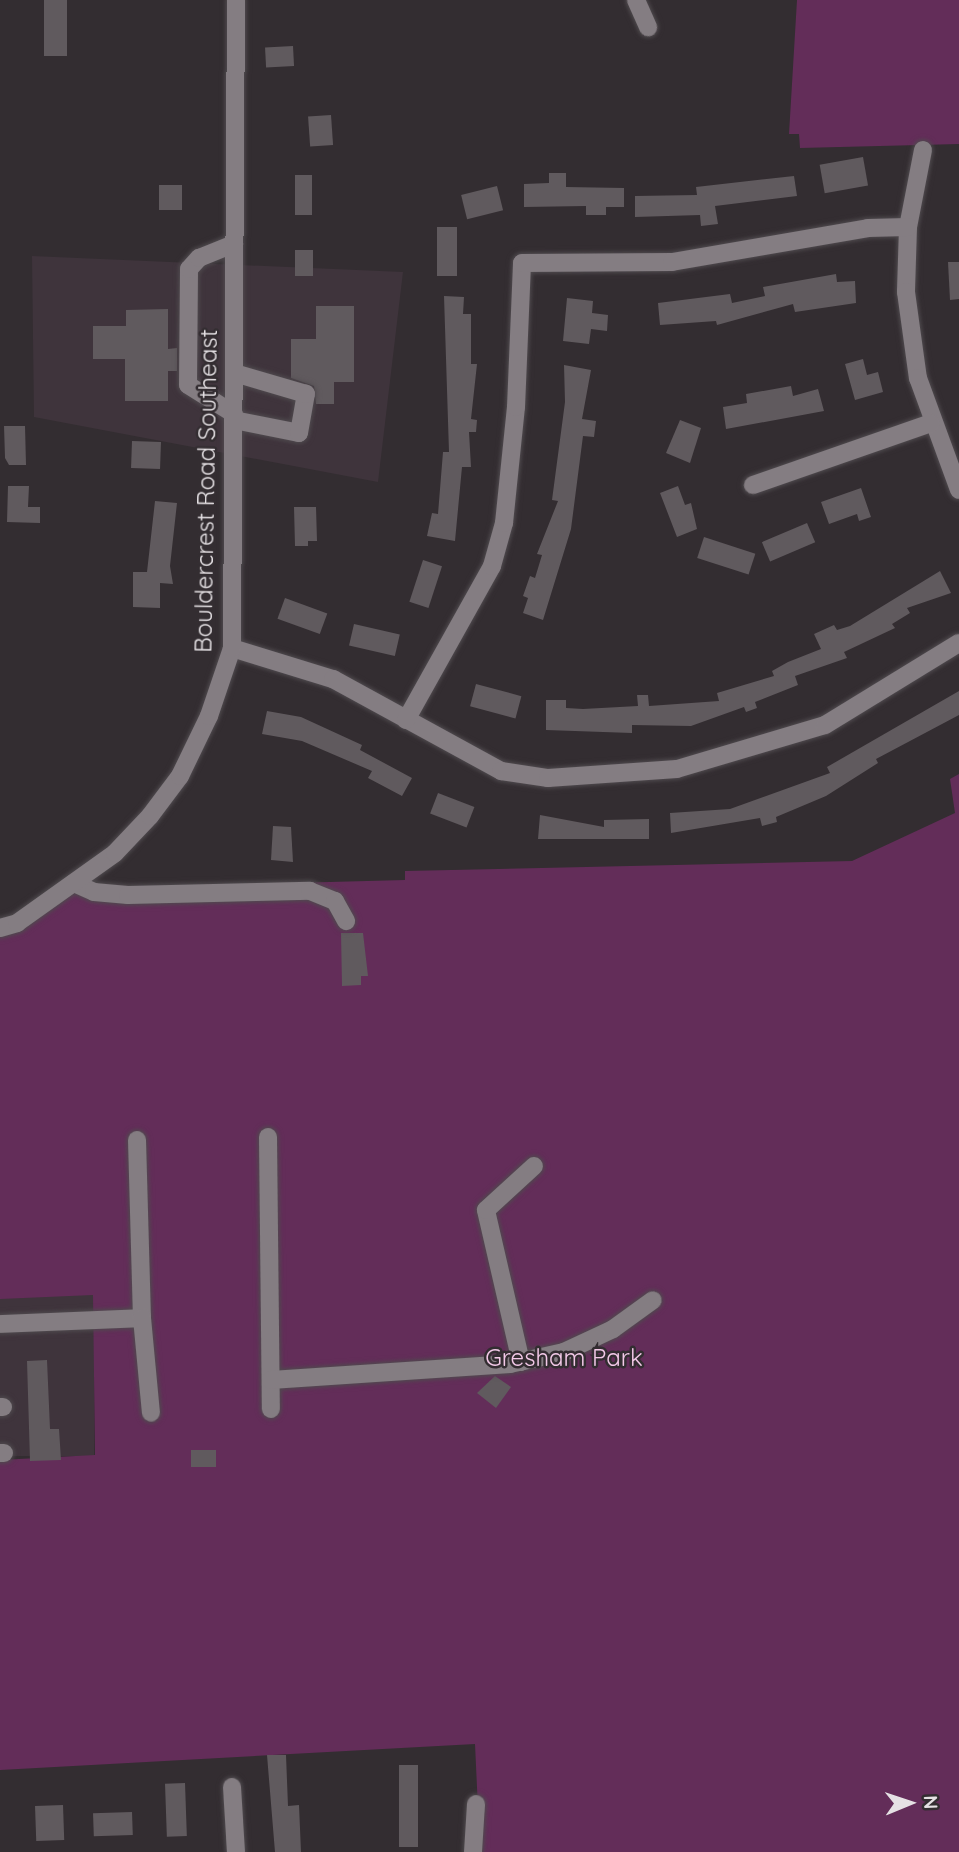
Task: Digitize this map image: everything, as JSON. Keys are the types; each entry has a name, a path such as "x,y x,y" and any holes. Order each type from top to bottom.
{"street":[{"name":"Bouldercrest Road Southeast","path":"0,939 6,925 74,883 115,853 180,776 209,716 232,648 236,0"},
{"path":"636,0 648,27"},
{"path":"923,150 908,227 905,292 918,378 931,423 959,491"},
{"path":"407,720 492,566 504,523 515,421 522,263 672,262 868,228 908,227"},
{"path":"234,244 199,258 189,269 188,385 234,417 299,433 306,394 234,373"},
{"path":"753,485 931,423"},
{"path":"232,648 333,680 501,771 548,778 677,769 825,725 959,643"},
{"path":"74,883 107,894 310,891 335,901 346,921"},
{"path":"268,1137 271,1409"},
{"path":"137,1140 142,1318 151,1413"},
{"path":"521,1362 486,1210 534,1166"},
{"path":"271,1380 430,1373 521,1362 564,1352 613,1329 653,1300"},
{"path":"0,1324 142,1318"},
{"path":"232,1787 236,1852"},
{"path":"473,1852 477,1804"}],"shaded area":[{"path":"32,256 403,272 378,482 34,417"},
{"path":"0,1295 94,1295 94,1456 0,1456"}],"green space":[{"path":"797,0 959,0 959,144 800,148 799,134 789,134"},
{"name":"Gresham Park","path":"959,774 959,1852 480,1852 475,1744 0,1770 0,1460 95,1455 93,1295 0,1299 0,934 57,889 405,880 405,871 852,861 955,813 950,779"}],"building":[{"path":"44,0 67,0 67,56 44,56"},
{"path":"293,46 294,66 266,67 265,47"},
{"path":"331,115 333,145 310,147 308,117"},
{"path":"863,157 868,186 825,193 820,165"},
{"path":"549,173 566,173 566,187 624,188 624,207 606,207 606,215 586,215 586,206 524,207 524,184 549,183"},
{"path":"295,175 312,175 312,215 295,215"},
{"path":"794,176 797,196 715,206 718,224 701,226 700,215 635,217 635,196 697,195 696,187"},
{"path":"159,185 182,185 182,210 159,210"},
{"path":"497,186 503,210 467,219 461,195"},
{"path":"437,227 457,227 457,276 437,276"},
{"path":"295,250 313,250 313,276 295,276"},
{"path":"948,262 959,262 959,299 950,300"},
{"path":"836,274 837,282 855,281 856,303 795,312 793,304 717,325 716,321 660,325 658,303 730,294 732,303 765,296 763,287"},
{"path":"444,296 464,297 463,314 471,314 471,364 477,364 471,419 477,420 476,432 469,432 471,467 462,467 455,541 427,536 432,513 438,514 443,452 449,452"},
{"path":"567,298 593,301 592,313 608,315 607,331 591,329 589,344 563,341"},
{"path":"316,306 354,306 354,382 334,382 334,404 316,404 314,386 291,378 291,339 316,339"},
{"path":"168,309 168,349 177,348 177,371 168,371 168,401 125,401 125,359 93,359 93,326 126,326 126,310"},
{"path":"863,359 867,375 878,372 883,392 855,400 845,364"},
{"path":"564,365 591,370 582,419 596,421 594,437 583,436 571,529 543,620 523,613 528,598 523,596 530,576 535,578 542,555 537,554 558,501 552,500 565,402"},
{"path":"791,386 793,396 818,389 824,411 726,429 723,407 747,403 746,394"},
{"path":"680,420 701,428 690,463 666,453"},
{"path":"4,426 25,426 26,465 9,465 5,458"},
{"path":"132,441 161,442 160,469 131,468"},
{"path":"8,486 29,486 28,507 40,507 40,523 7,522"},
{"path":"678,486 685,505 691,503 697,529 677,537 660,493"},
{"path":"861,488 871,517 859,521 857,514 829,524 821,502"},
{"path":"155,501 177,503 170,566 173,584 160,583 160,608 133,607 133,572 147,572"},
{"path":"294,507 316,507 317,541 308,541 308,546 295,546"},
{"path":"807,523 815,542 770,561 762,542"},
{"path":"704,537 755,554 749,575 697,558"},
{"path":"423,560 442,566 428,608 409,602"},
{"path":"940,571 951,593 907,608 910,613 892,624 895,628 844,652 847,658 795,676 798,685 755,702 757,708 746,712 744,707 691,726 632,725 632,733 546,730 546,700 566,700 566,708 583,709 638,706 637,695 648,695 649,706 719,701 717,693 774,676 772,671 821,649 814,634 834,625 837,630 850,626"},
{"path":"285,598 327,613 320,634 277,619"},
{"path":"354,624 400,635 395,656 349,645"},
{"path":"476,684 521,696 515,718 470,706"},
{"path":"959,691 959,715 876,759 878,763 826,796 776,817 777,822 762,826 760,818 671,833 670,813 730,809 830,773 827,767"},
{"path":"267,711 301,717 362,745 360,750 412,778 402,796 368,778 372,771 302,741 262,734"},
{"path":"438,793 474,807 467,828 430,814"},
{"path":"540,815 604,827 604,820 649,819 649,839 538,839"},
{"path":"273,826 291,827 293,862 271,860"},
{"path":"341,933 363,933 368,976 361,976 361,985 342,986"},
{"path":"47,1360 50,1429 59,1429 61,1460 30,1461 27,1361"},
{"path":"495,1376 511,1387 496,1408 477,1393"},
{"path":"191,1450 216,1450 216,1467 191,1467"},
{"path":"267,1755 286,1755 288,1806 299,1805 301,1852 275,1852"},
{"path":"399,1765 418,1765 418,1847 399,1847"},
{"path":"185,1783 187,1836 167,1837 165,1784"},
{"path":"63,1805 64,1840 36,1841 35,1806"},
{"path":"132,1812 133,1835 94,1836 93,1813"}]}
